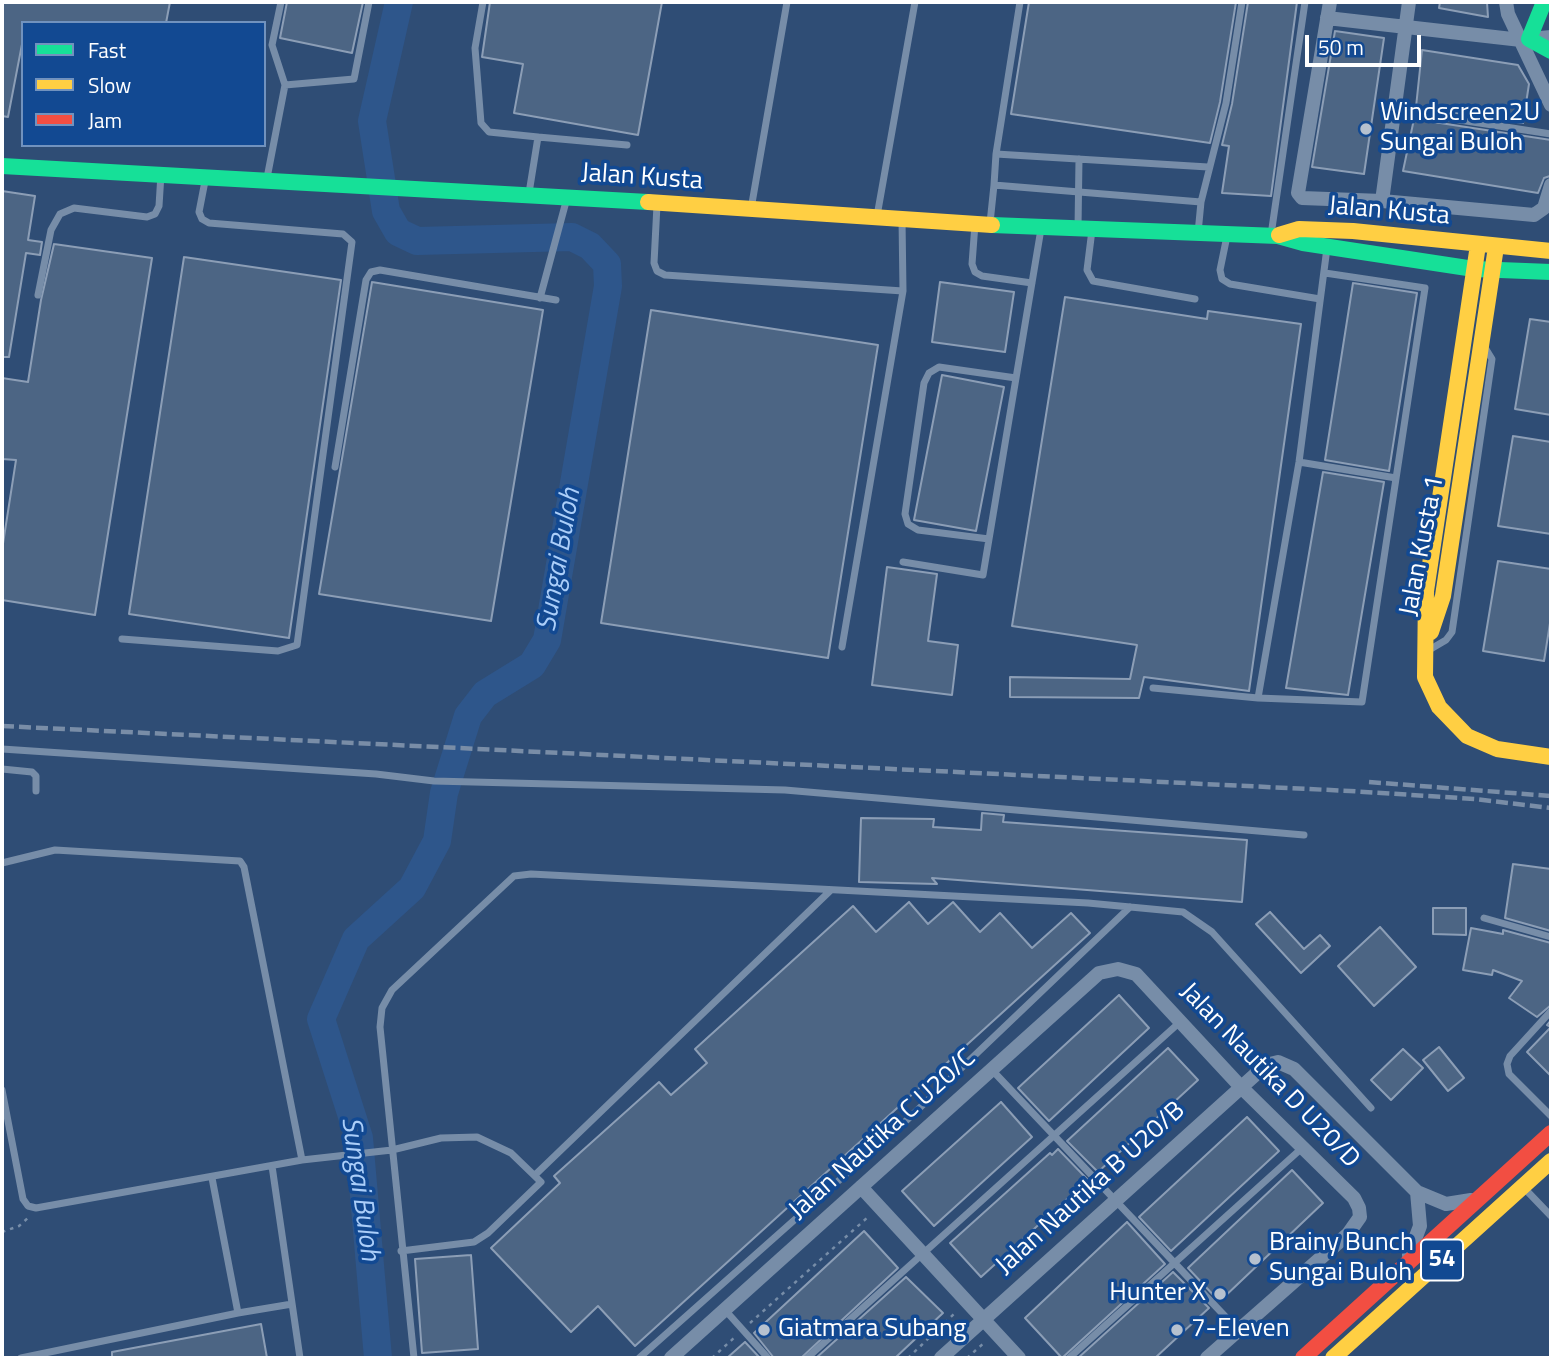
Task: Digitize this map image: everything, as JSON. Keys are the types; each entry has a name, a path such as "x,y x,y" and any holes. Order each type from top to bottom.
{"main road":[{"path":"1544,2 1525,40 1551,51"},
{"path":"1549,2 1551,8"},
{"name":"Jalan Kusta","path":"2,166 443,188 657,205 1041,228 1274,235 1327,247 1444,265 1551,272"},
{"name":"Jalan Kusta","path":"1274,235 1299,229 1353,231 1551,251"},
{"name":"Jalan Kusta 1","path":"1424,653 1426,591 1478,245"},
{"path":"1492,270 1496,247"},
{"path":"1444,265 1457,278 1468,309"},
{"name":"Jalan Kusta 1","path":"1424,653 1443,596 1492,270"},
{"path":"1424,653 1425,677 1439,707 1457,729 1497,749 1551,757"},
{"name":"54","path":"1303,1358 1551,1133"},
{"name":"54","path":"1333,1358 1551,1161"}],"street":[{"path":"1330,2 1298,193 1307,200 1382,201 1534,215 1542,212 1551,186"},
{"path":"1382,201 1409,2"},
{"path":"1506,2 1508,14 1525,40 1551,105"},
{"path":"1327,18 1405,29 1525,40 1551,37"},
{"name":"Jalan Nautika C U20/C","path":"671,1358 1099,974 1118,969 1136,974"},
{"name":"Jalan Nautika D U20/D","path":"1136,974 1240,1086 1354,1198 1360,1217 1348,1234 1238,1330"},
{"name":"Jalan Nautika B U20/B","path":"942,1358 1240,1086 1261,1068 1278,1062 1294,1069 1417,1192"},
{"path":"861,1187 1019,1358"},
{"path":"1404,1267 1420,1226 1417,1192 1447,1204 1460,1204 1484,1196"},
{"path":"1207,1358 1238,1330"}],"lane":[{"path":"267,178 285,85 272,45 281,2"},
{"path":"285,85 354,79 369,2"},
{"path":"483,2 475,47 481,123 489,132 627,145"},
{"path":"751,209 787,2"},
{"path":"876,217 915,2"},
{"path":"1020,2 996,154 994,185 972,264 975,272 1032,283"},
{"path":"1198,234 1208,167 1226,103 1242,2"},
{"path":"1274,235 1306,2"},
{"path":"1394,110 1551,134"},
{"path":"529,194 538,137"},
{"path":"996,154 1208,167"},
{"path":"1079,159 1087,270 1093,281 1195,299"},
{"path":"38,295 51,230 60,215 74,208 146,217 155,214 159,206 161,173"},
{"path":"122,639 278,651 297,645 352,242 343,234 208,223 202,219 199,212 206,176"},
{"path":"994,185 1201,202"},
{"path":"540,298 567,197"},
{"path":"657,205 654,263 657,271 665,275 903,291"},
{"path":"842,647 903,291 902,218"},
{"path":"903,562 983,575 1041,228"},
{"path":"1227,235 1220,270 1222,279 1230,284 1320,299"},
{"path":"1258,698 1299,462 1327,247"},
{"path":"335,467 366,280 371,272 380,270 556,300"},
{"path":"1153,688 1258,698 1362,702 1425,288 1325,273"},
{"path":"989,539 918,530 908,524 905,514 924,383 929,373 939,367 1016,378"},
{"path":"1299,462 1396,478"},
{"path":"2,749 362,773 434,781 785,790 1304,835"},
{"path":"2,769 32,772 36,776 36,791"},
{"path":"2,863 55,850 240,861 244,867 302,1160"},
{"path":"414,1358 389,1150 380,1027 382,1008 392,989 514,876 531,874 831,890 1183,912 1200,921 1371,1108"},
{"path":"535,1175 831,890"},
{"path":"639,1358 908,1119 1130,907"},
{"path":"1484,918 1551,937"},
{"path":"1551,1011 1510,1056 1507,1064 1509,1074 1551,1116"},
{"path":"807,1358 1180,1022"},
{"path":"992,1070 1176,1261 1238,1330"},
{"path":"2,1090 23,1199 28,1206 36,1208 302,1160 389,1150 441,1138 477,1137 511,1153 541,1182 488,1233 474,1242 401,1251"},
{"path":"1069,1358 1303,1147"},
{"path":"271,1166 300,1358"},
{"path":"212,1178 238,1312"},
{"path":"1523,1187 1551,1216"},
{"path":"21,1358 238,1312 292,1304"},
{"path":"725,1310 768,1358"}],"path":[{"path":"712,1358 879,1207"},
{"path":"2,1232 19,1226 36,1208"},
{"path":"908,1358 967,1302"},
{"path":"967,1358 995,1333"}],"building":[{"path":"2,2 170,2 166,21 21,21 21,49 8,117 2,116"},
{"path":"287,2 363,2 352,53 280,38"},
{"path":"490,2 662,2 638,135 514,113 523,64 482,57"},
{"path":"1029,2 1236,2 1220,102 1210,143 1011,114"},
{"path":"1248,2 1297,2 1271,196 1222,193 1229,146 1222,145 1232,104"},
{"path":"1440,2 1487,2 1488,17 1439,8"},
{"path":"1335,31 1384,38 1364,174 1312,167"},
{"path":"1422,50 1518,65 1529,84 1523,123 1416,107"},
{"path":"1414,119 1551,140 1550,176 1544,178 1538,193 1403,171"},
{"path":"2,191 35,196 28,240 42,242 40,255 26,253 9,357 2,357"},
{"path":"54,244 152,258 95,615 2,600 2,550 16,460 2,459 2,378 28,382 41,300"},
{"path":"184,257 341,280 289,638 129,614"},
{"path":"372,282 543,310 491,621 319,594"},
{"path":"940,282 1014,292 1005,352 932,342"},
{"path":"1353,283 1417,293 1389,471 1325,460"},
{"path":"1065,297 1207,319 1208,311 1301,324 1249,691 1144,677 1139,698 1010,697 1010,677 1130,679 1137,645 1012,626"},
{"path":"651,310 878,345 828,658 601,623"},
{"path":"1530,319 1551,322 1551,415 1515,409"},
{"path":"942,375 1004,387 976,531 914,520"},
{"path":"1513,436 1551,442 1551,534 1498,526"},
{"path":"1323,472 1384,482 1348,695 1286,688"},
{"path":"1498,561 1551,569 1551,617 1544,661 1483,651"},
{"path":"887,567 937,574 928,641 958,645 952,695 872,685"},
{"path":"982,813 1004,815 1003,822 1247,840 1242,902 932,878 937,884 859,882 861,818 934,819 933,827 981,830"},
{"path":"1513,864 1551,869 1551,931 1505,918"},
{"path":"909,902 928,924 953,902 980,932 1000,913 1032,948 1071,913 1090,933 635,1346 598,1306 571,1332 491,1248 560,1183 554,1176 659,1082 671,1095 707,1063 695,1049 853,906 876,932"},
{"path":"1433,908 1466,908 1466,935 1433,934"},
{"path":"1270,912 1304,949 1320,935 1330,946 1301,973 1256,924"},
{"path":"1380,927 1416,967 1374,1006 1338,966"},
{"path":"1471,928 1503,934 1503,930 1551,943 1551,1005 1537,1017 1509,998 1522,981 1493,970 1492,975 1463,970"},
{"path":"1119,995 1149,1028 1049,1121 1018,1088"},
{"path":"1551,1027 1551,1076 1527,1052"},
{"path":"1439,1047 1464,1078 1448,1091 1423,1060"},
{"path":"1168,1048 1198,1080 1098,1172 1067,1141"},
{"path":"1403,1049 1423,1068 1391,1100 1371,1080"},
{"path":"1001,1102 1032,1137 934,1226 902,1191"},
{"path":"1247,1117 1279,1151 1171,1251 1139,1217"},
{"path":"1058,1149 1088,1180 981,1277 950,1243 1050,1153 1052,1155"},
{"path":"1292,1170 1323,1203 1221,1300 1217,1299 1188,1268"},
{"path":"1127,1222 1165,1264 1062,1358 1025,1318"},
{"path":"864,1231 898,1268 801,1358 774,1358 754,1333"},
{"path":"471,1255 478,1349 422,1353 415,1259"},
{"path":"1173,1272 1209,1308 1155,1358 1078,1358"},
{"path":"906,1277 943,1313 895,1358 816,1358"},
{"path":"261,1324 267,1358 112,1358 112,1352"},
{"path":"745,1342 760,1358 727,1358"}],"waterway":[{"name":"Sungai Buloh","path":"378,1358 359,1138 321,1019 356,939 412,888 437,841 444,793 468,716 485,694 532,665 547,640 608,286 607,264 590,246 572,237 417,241 398,232 386,211 372,121 399,2"}],"railway":[{"path":"2,726 1350,791 1475,799 1551,808"},
{"path":"1369,782 1551,796"}],"traffic: fast":[{"path":"1544,2 1529,39 1551,51"},
{"path":"2,166 648,202"},
{"path":"992,225 1278,236 1303,243 1474,269 1551,272"}],"traffic: slow":[{"path":"648,202 992,225"},
{"path":"1279,235 1299,229 1353,231 1551,251"},
{"path":"1478,245 1426,591 1425,677 1439,707 1467,736 1497,749 1551,757"},
{"path":"1431,632 1443,596 1496,247"},
{"path":"1333,1358 1551,1161"}],"traffic: jam":[{"path":"1303,1358 1551,1133"}],"place":[{"name":"Windscreen2U Sungai Buloh","path":"1366,129"},
{"name":"Brainy Bunch Sungai Buloh","path":"1255,1259"},
{"name":"Hunter X","path":"1220,1294"},
{"name":"Giatmara Subang","path":"764,1330"},
{"name":"7-Eleven","path":"1177,1330"}]}
